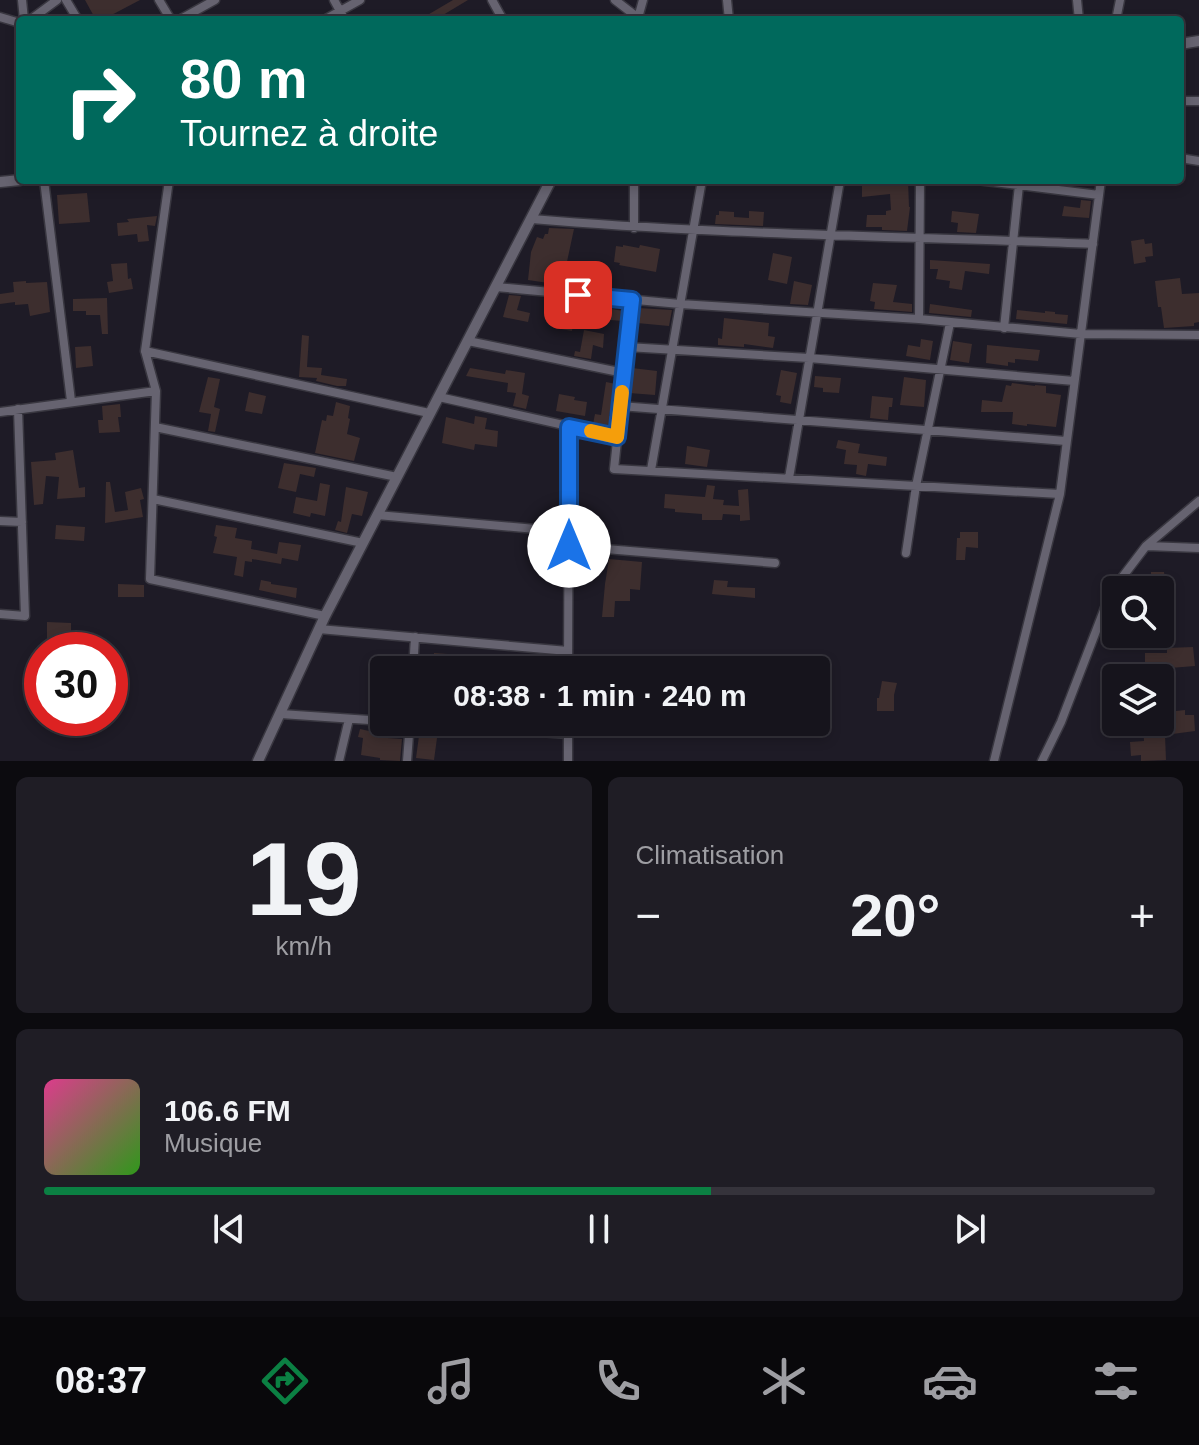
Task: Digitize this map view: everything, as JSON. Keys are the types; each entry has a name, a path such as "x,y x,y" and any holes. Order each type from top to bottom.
{"street":[{"path":"33,16 57,0"},
{"path":"186,16 215,0"},
{"path":"334,0 342,16 360,0"},
{"path":"615,0 634,16"},
{"path":"44,184 71,401"},
{"path":"168,184 145,351 156,391 150,579 325,616"},
{"path":"258,761 325,616 549,184"},
{"path":"634,184 634,228"},
{"path":"651,470 701,184"},
{"path":"789,478 839,184"},
{"path":"919,319 920,184"},
{"path":"1011,184 1099,195"},
{"path":"994,761 1060,494 1100,184"},
{"path":"1004,328 1019,185"},
{"path":"532,219 634,228 830,237 1093,244"},
{"path":"496,287 1081,334 1199,335"},
{"path":"632,300 614,469 1060,494"},
{"path":"906,553 916,486 950,323"},
{"path":"468,341 624,373"},
{"path":"627,347 809,358 1074,381"},
{"path":"145,351 429,413"},
{"path":"0,412 156,391"},
{"path":"439,397 617,437"},
{"path":"620,406 1066,441"},
{"path":"0,614 25,616 18,409"},
{"path":"155,427 397,477"},
{"path":"568,656 569,427"},
{"path":"153,499 363,543"},
{"path":"1042,761 1061,722 1111,592 1146,546 1199,501"},
{"path":"377,515 569,532"},
{"path":"0,521 22,522"},
{"path":"569,546 775,563"},
{"path":"1146,546 1199,548"},
{"path":"319,629 568,651"},
{"path":"414,656 415,637"},
{"path":"281,714 370,720"},
{"path":"339,761 349,719"},
{"path":"407,761 409,736"},
{"path":"568,736 568,761"}],"building":[{"path":"85,0 140,0 110,16 94,16"},
{"path":"453,0 468,0 444,16 426,16"},
{"path":"862,184 908,184 910,207 907,231 866,227 867,215 886,215 886,211 891,210 890,194 862,197"},
{"path":"87,193 90,222 59,224 57,195"},
{"path":"1081,200 1091,201 1089,218 1062,216 1064,206 1080,208"},
{"path":"719,211 734,212 734,217 749,218 749,211 764,212 763,226 715,224"},
{"path":"952,211 979,214 976,233 957,232 958,223 951,222"},
{"path":"157,216 155,226 147,225 149,241 138,242 137,234 118,236 117,223"},
{"path":"549,228 574,229 562,285 528,280 531,252 537,237 543,239"},
{"path":"1144,239 1145,244 1152,243 1153,256 1145,257 1146,262 1134,264 1131,241"},
{"path":"616,246 660,249 656,272 614,262"},
{"path":"773,253 792,257 787,284 768,280"},
{"path":"930,260 990,264 989,274 965,271 962,290 949,288 950,281 936,279 938,269 930,269"},
{"path":"127,263 128,279 131,278 133,289 109,293 107,282 113,281 111,264"},
{"path":"1180,278 1182,294 1199,293 1199,322 1194,326 1164,328 1155,281"},
{"path":"794,281 812,285 808,305 790,304"},
{"path":"13,282 47,282 50,312 30,316 28,304 0,304 0,294 14,292"},
{"path":"873,283 897,285 893,302 912,304 912,312 874,309 875,302 870,301"},
{"path":"509,295 521,296 517,310 530,313 528,322 503,317"},
{"path":"107,298 108,334 102,334 100,315 73,311 73,299"},
{"path":"551,299 562,300 562,305 567,305 567,311 575,312 572,331 561,329 563,321 556,320 558,308 550,306"},
{"path":"930,304 972,310 971,317 929,313"},
{"path":"586,305 624,311 623,321 584,318"},
{"path":"638,308 672,310 669,326 637,323"},
{"path":"1017,310 1068,315 1067,324 1016,319"},
{"path":"724,318 769,323 768,336 775,337 773,348 744,344 744,347 718,345 718,338 722,339"},
{"path":"584,330 604,334 603,348 593,345 591,359 574,356 575,351 580,352"},
{"path":"302,335 309,336 307,367 322,368 321,375 347,379 346,386 316,381 317,378 299,377"},
{"path":"921,339 933,341 930,360 906,356 908,345 920,347"},
{"path":"953,341 972,344 969,363 950,360"},
{"path":"987,345 1040,350 1038,361 1015,359 1015,363 1008,362 1008,366 986,363"},
{"path":"91,346 93,366 76,368 75,347"},
{"path":"470,368 505,374 506,370 525,373 522,394 529,396 526,409 513,406 516,393 507,392 508,383 466,376"},
{"path":"632,368 657,371 655,395 629,393"},
{"path":"781,370 797,373 791,404 780,402 781,396 776,395"},
{"path":"815,376 841,378 839,393 823,392 823,388 814,387"},
{"path":"208,377 220,379 214,407 220,409 215,432 208,431 211,414 199,412"},
{"path":"904,377 926,380 924,407 900,405"},
{"path":"606,382 616,384 609,416 612,417 611,427 593,424 595,414 601,415"},
{"path":"1012,383 1046,386 1046,393 1061,395 1056,427 1012,424 1013,412 981,412 982,400 1002,402 1006,385 1011,386"},
{"path":"249,392 266,396 262,414 245,411"},
{"path":"559,394 587,402 585,416 556,411"},
{"path":"872,396 893,398 888,420 870,418"},
{"path":"336,402 350,406 347,434 360,438 354,461 315,453 322,420 326,421 327,415 333,416"},
{"path":"120,404 120,432 99,433 98,420 103,420 102,406"},
{"path":"475,416 487,418 485,429 498,431 497,447 475,444 474,450 442,443 446,417 474,424"},
{"path":"838,440 860,444 858,453 887,457 886,466 868,464 866,476 856,474 857,465 844,464 846,450 836,448"},
{"path":"687,446 710,450 707,467 685,464"},
{"path":"73,450 79,488 85,487 85,497 57,499 59,477 46,476 43,504 34,505 31,462 56,460 55,453"},
{"path":"284,463 316,468 314,477 300,474 296,492 278,488"},
{"path":"106,482 110,482 115,512 128,510 125,492 141,488 143,517 105,523"},
{"path":"320,483 330,485 325,516 293,513 296,497 317,501"},
{"path":"707,485 715,486 713,499 724,500 723,505 739,506 738,490 748,489 750,520 740,521 740,515 723,514 722,520 702,520 702,514 664,508 665,494 705,497"},
{"path":"346,487 368,492 362,516 352,514 347,533 335,530 338,521 341,522"},
{"path":"56,525 85,527 84,541 55,539"},
{"path":"216,525 237,528 235,538 252,541 251,549 277,554 279,542 301,545 298,561 282,558 281,564 252,559 252,562 245,561 243,577 234,575 237,557 213,553"},
{"path":"960,532 978,532 978,548 966,547 965,560 956,560"},
{"path":"609,559 642,562 640,590 630,589 630,601 615,601 614,617 602,617 605,584"},
{"path":"1151,572 1164,572 1165,576 1151,576"},
{"path":"261,580 297,588 296,598 259,590"},
{"path":"714,580 728,581 727,587 755,588 755,598 712,594"},
{"path":"118,584 144,585 144,597 118,597"},
{"path":"47,622 71,623 71,632 47,632"},
{"path":"1193,647 1195,666 1174,668 1174,664 1145,664 1145,653 1167,653 1167,648"},
{"path":"434,653 474,656 434,656"},
{"path":"882,681 897,683 894,711 877,711"},
{"path":"1185,710 1185,715 1194,715 1195,731 1174,734 1176,711"},
{"path":"360,729 370,731 370,736 402,739 400,761 361,755 363,738 358,737"},
{"path":"419,736 437,738 434,760 416,758"},
{"path":"1144,736 1165,736 1166,760 1141,761 1141,755 1131,756 1130,742 1144,741"}],"slow traffic":[{"path":"591,431 617,437 622,392"}],"route":[{"path":"569,546 569,427 617,437 632,300 578,295"}]}
